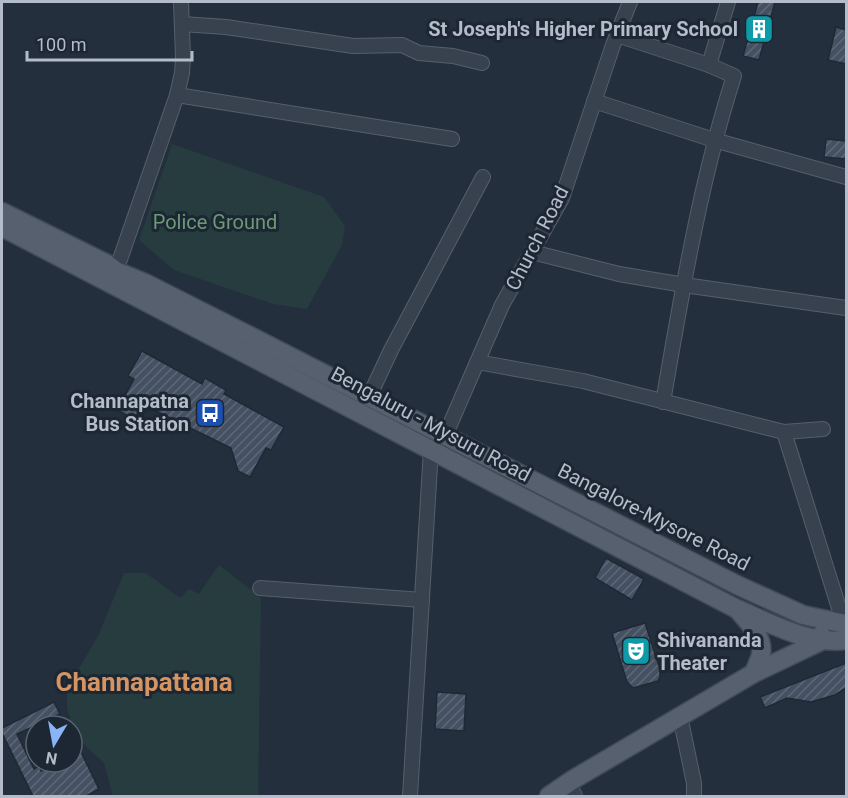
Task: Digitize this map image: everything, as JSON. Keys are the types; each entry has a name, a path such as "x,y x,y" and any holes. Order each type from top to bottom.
{"main road":[{"name":"Bengaluru - Mysuru Road","path":"2,212 107,264 144,291"},
{"name":"Bengaluru - Mysuru Road","path":"2,227 144,291 324,384 431,449 735,608 802,635 839,634"},
{"name":"Bengaluru - Mysuru Road","path":"324,384 369,397 446,436"},
{"name":"Bangalore-Mysore Road","path":"446,436 737,585 820,620 839,634"},
{"path":"735,608 755,630 759,640 762,654 754,673"},
{"path":"549,796 572,790 680,716 754,673 839,634"}],"street":[{"path":"116,271 177,95 182,73 181,2"},
{"name":"Church Road","path":"446,436 502,305 562,198 630,2"},
{"path":"709,65 728,2"},
{"path":"182,24 226,27 353,45 402,45 419,53 453,56 482,63"},
{"path":"617,35 709,65 734,76 714,140 663,402"},
{"path":"177,95 452,139"},
{"path":"594,101 714,140 846,177"},
{"path":"369,397 391,350 483,177"},
{"path":"532,252 620,274 846,308"},
{"path":"477,362 583,381 784,432 823,429"},
{"path":"784,432 839,634"},
{"path":"410,796 431,449"},
{"path":"260,588 422,600"},
{"path":"680,716 694,783 694,796"}],"green space":[{"name":"Police Ground","path":"172,144 324,197 345,226 342,245 307,309 273,304 174,270 139,240"},
{"path":"219,565 261,598 258,796 113,796 104,763 84,744 84,714 69,714 67,676 80,667 99,634 124,573 146,573 180,598 189,589 199,594"}],"building":[{"name":"St Joseph's Higher Primary School","path":"758,2 775,2 759,60 743,56"},
{"path":"836,27 846,30 846,64 828,60"},
{"path":"826,139 846,141 846,159 824,157"},
{"name":"Channapatna Bus Station","path":"142,351 202,384 205,378 226,390 224,394 284,427 271,450 266,448 250,477 238,471 231,448 152,409 130,417 117,410 134,379 128,376"},
{"path":"606,558 644,579 632,600 595,578"},
{"name":"Shivananda Theater","path":"645,623 660,669 660,677 658,681 633,688 627,682 612,633"},
{"path":"846,663 846,688 835,695 811,702 787,698 765,708 760,697"},
{"path":"437,692 466,694 464,731 435,729"},
{"path":"54,702 60,714 30,714"},
{"path":"24,717 24,731 17,734 24,748 24,774 84,774 84,758 99,789 86,796 33,796 2,733 2,728"}],"place":[{"name":"St Joseph's Higher Primary School","path":"759,29"},
{"name":"Channapatna Bus Station","path":"210,413"},
{"name":"Shivananda Theater","path":"636,651"}],"district":[{"name":"Channapattana","path":"144,682"}]}
